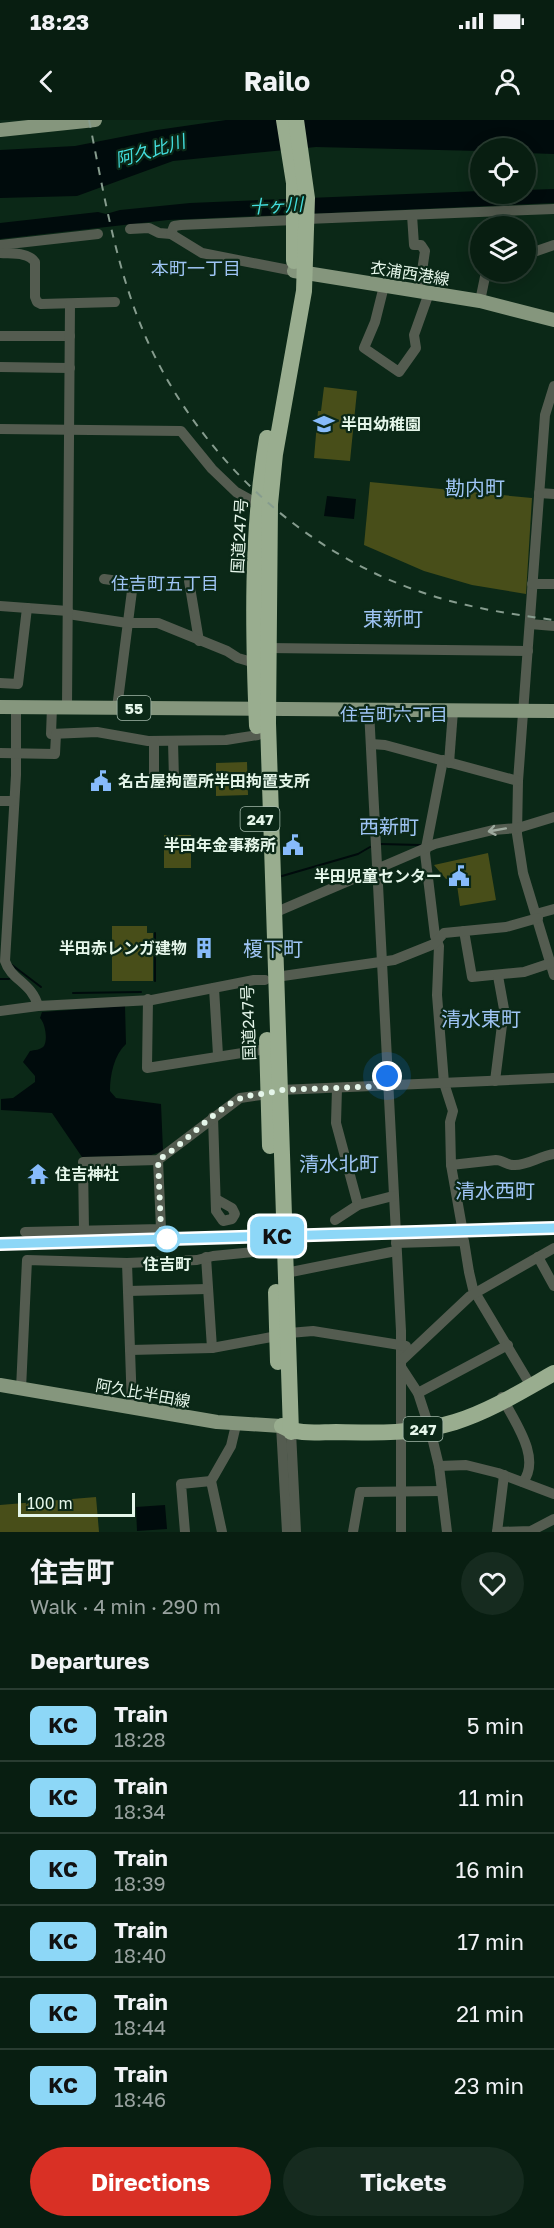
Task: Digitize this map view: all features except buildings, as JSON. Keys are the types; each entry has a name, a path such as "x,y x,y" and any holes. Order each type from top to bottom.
{"highway":[{"name":"国道247号","path":"284,120 300,187"},
{"name":"国道247号","path":"288,1427 283,1335 274,1250 274,1092 267,1049 274,912 262,709 255,663 258,504 262,467 299,272 301,218 296,120"},
{"name":"国道247号","path":"283,1335 286,1273 274,1092 258,735 267,648 270,504 275,454 304,291 299,272"},
{"name":"247","path":"288,1427 401,1427 428,1424 503,1398 554,1363"},
{"name":"247","path":"529,1382 554,1373"}],"main road":[{"path":"0,130 95,120"},
{"name":"衣浦西港線","path":"299,272 480,301 554,320"},
{"name":"55","path":"0,707 262,709"},
{"path":"262,709 554,711"},
{"name":"阿久比半田線","path":"0,1385 236,1425 288,1427"}],"street":[{"path":"171,234 174,226 181,225 301,218 554,209"},
{"path":"384,285 375,322 364,348 399,372 416,348 414,335 424,292 425,251 421,245 414,245 412,215"},
{"path":"130,229 149,228 159,233 171,234 202,253 299,272"},
{"path":"0,245 98,234"},
{"path":"536,251 554,245"},
{"path":"0,253 28,255 33,258 35,297 41,304 115,302"},
{"path":"480,301 484,282"},
{"path":"68,707 70,304"},
{"path":"0,336 70,336"},
{"path":"0,367 70,368"},
{"path":"554,386 545,415 548,449 539,493 518,781 517,834 524,873 537,916 550,947 554,975"},
{"path":"0,429 181,431 212,469 236,492 258,504"},
{"path":"539,493 554,494"},
{"path":"104,579 133,583 117,708"},
{"path":"189,581 199,641"},
{"path":"532,584 554,584"},
{"path":"0,606 68,613 127,623 158,623 227,651 238,658 255,663"},
{"path":"0,683 18,684 27,608"},
{"path":"530,624 554,626"},
{"path":"267,648 528,651"},
{"path":"52,707 51,734 97,732 154,741 226,740 258,735"},
{"path":"16,708 14,801 5,868 3,932 6,964 14,975 31,990 38,1006"},
{"path":"369,710 401,1346 401,1532"},
{"path":"453,711 446,762 426,847 429,896 439,958 437,1003 444,1083 453,1111 450,1122 451,1165 462,1227"},
{"path":"0,753 55,754 56,734"},
{"path":"154,741 154,780"},
{"path":"173,741 174,780"},
{"path":"371,744 385,745 518,781"},
{"path":"0,801 14,801"},
{"path":"274,912 426,847 493,830 518,828 554,817"},
{"path":"0,1011 38,1006 148,999 381,963 413,954 444,933 506,927 554,909"},
{"path":"464,931 472,977 524,972 551,963"},
{"path":"495,1081 504,1009 498,976"},
{"path":"214,988 218,1055"},
{"path":"148,999 147,1068 267,1049"},
{"path":"84,1231 83,1162 158,1160 240,1098 274,1092 554,1078"},
{"path":"337,1088 336,1123 358,1205"},
{"path":"213,1117 216,1199"},
{"path":"451,1165 502,1160 510,1166 554,1154"},
{"path":"24,1232 161,1229 158,1160"},
{"path":"335,1220 358,1205 393,1196"},
{"path":"286,1273 396,1247 464,1241 473,1289 529,1382"},
{"path":"401,1364 462,1303 554,1248"},
{"path":"21,1389 27,1260 127,1263 197,1260 206,1257 274,1250"},
{"path":"206,1257 212,1348"},
{"path":"538,1257 554,1286"},
{"path":"127,1263 132,1407"},
{"path":"128,1291 207,1288"},
{"path":"130,1350 212,1348 313,1331 416,1347"},
{"path":"418,1393 508,1345"},
{"path":"401,1364 418,1393 428,1424 439,1466 447,1532"},
{"path":"503,1398 529,1453 528,1476 523,1482"},
{"path":"222,1532 211,1481 231,1446 236,1425"},
{"path":"287,1532 288,1427"},
{"path":"288,1427 296,1532"},
{"path":"439,1466 466,1465 504,1475 554,1494"},
{"path":"504,1475 497,1532 531,1531 554,1519"},
{"path":"185,1532 181,1484 211,1481"},
{"path":"353,1532 360,1492 442,1491"}],"green space":[{"path":"324,387 357,391 350,461 314,458 318,411 321,411"},
{"path":"370,482 532,498 526,594 472,585 424,571 364,545"},
{"path":"247,762 248,795 216,796 216,763"},
{"path":"164,835 191,835 191,868 164,868"},
{"path":"488,853 496,900 460,906 456,878 446,879 434,865"},
{"path":"112,926 147,926 147,933 153,933 153,981 112,981"},
{"path":"96,1497 99,1532 0,1532 0,1505"}],"water":[{"name":"阿久比川","path":"226,120 554,120 554,154 536,153 536,138 470,138 470,151 316,147 173,161 77,196 0,198 0,150 75,146 157,130"},
{"path":"554,189 554,203 536,204 536,190"},
{"name":"十ヶ川","path":"470,191 470,204 531,204 168,220 0,239 0,223 98,212 106,214 120,210 190,203"},
{"path":"327,496 356,499 354,519 324,516"},
{"path":"125,1006 126,1044 118,1054 110,1091 116,1098 161,1104 163,1151 151,1155 82,1157 52,1113 1,1110 1,1099 13,1098 35,1082 35,1076 23,1062 30,1051 44,1046 46,1039 40,1018 42,1012"},
{"path":"165,1505 167,1529 137,1531 136,1507"}],"waterway":[{"path":"380,844 420,845"},
{"path":"282,876 358,854 370,847"},
{"path":"155,933 155,981"},
{"path":"12,965 41,987"},
{"path":"0,979 9,979"},
{"path":"73,993 141,992"}],"railway":[{"path":"89,120 112,232 136,313 169,382 195,422 225,459 258,494 295,525 334,551 377,574 421,592 454,602 554,620"},
{"path":"0,1244 554,1228"}],"train":[{"name":"KC","path":"0,1244 554,1228"}],"place":[{"name":"半田幼稚園","path":"324,424"},
{"name":"名古屋拘置所半田拘置支所","path":"101,781"},
{"name":"半田年金事務所","path":"293,845"},
{"name":"半田児童センター","path":"459,876"},
{"name":"半田赤レンガ建物","path":"204,948"},
{"name":"住吉神社","path":"38,1174"},
{"name":"住吉町","path":"167,1239"}],"district":[{"name":"本町一丁目","path":"196,268"},
{"name":"勘内町","path":"475,487"},
{"name":"住吉町五丁目","path":"165,583"},
{"name":"東新町","path":"393,618"},
{"name":"住吉町六丁目","path":"394,714"},
{"name":"西新町","path":"389,826"},
{"name":"榎下町","path":"273,948"},
{"name":"清水東町","path":"481,1018"},
{"name":"清水北町","path":"339,1163"},
{"name":"清水西町","path":"495,1190"}],"route":[{"path":"167,1239 161,1229 158,1160 228,1106 240,1098 280,1090 387,1086 387,1076"}]}
